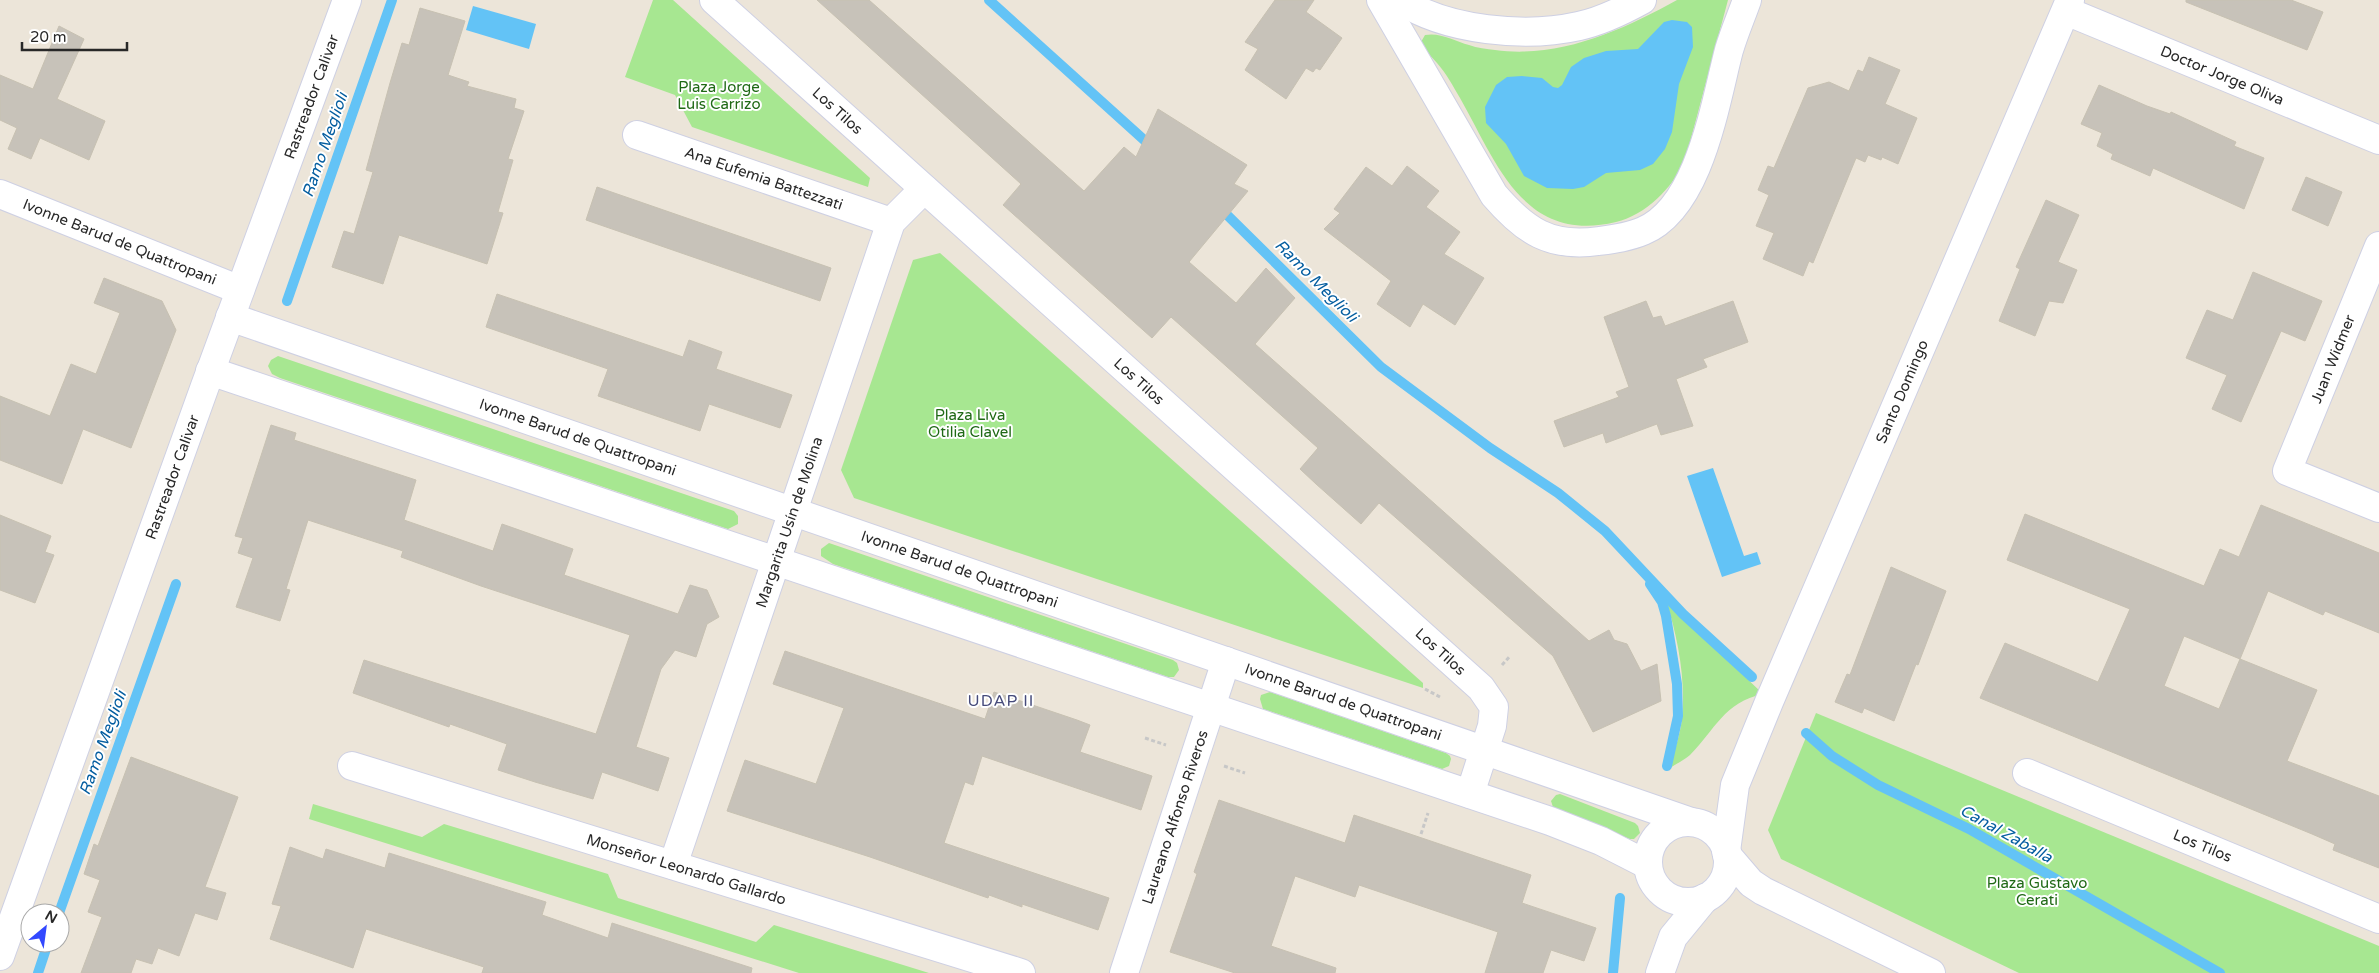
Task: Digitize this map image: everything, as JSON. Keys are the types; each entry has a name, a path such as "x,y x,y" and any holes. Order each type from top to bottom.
{"street":[{"name":"Rastreador Calivar","path":"0,956 210,371 347,0"},
{"name":"Los Tilos","path":"714,0 1481,688 1494,707 1492,726 1470,794"},
{"path":"1381,0 1494,195 1510,213 1531,229 1556,242 1582,244 1614,239 1645,230 1667,213 1689,184 1702,155 1730,49 1747,0"},
{"path":"1400,0 1440,19 1487,30 1530,30 1578,26 1617,14 1642,0"},
{"name":"Doctor Jorge Oliva","path":"2068,5 2379,140"},
{"name":"Santo Domingo","path":"1727,853 1735,785 1778,680 2068,5"},
{"name":"Ana Eufemia Battezzati","path":"636,135 891,222"},
{"name":"Margarita Usín de Molina","path":"673,865 891,222 924,189"},
{"name":"Ivonne Barud de Quattropani","path":"0,194 240,290"},
{"name":"Juan Widmer","path":"2379,246 2287,471 2379,508"},
{"name":"Ivonne Barud de Quattropani","path":"230,317 1693,822"},
{"path":"210,371 1550,820 1601,841 1652,876 1667,896 1692,902 1710,894 1737,887 1763,891"},
{"name":"Laureano Alfonso Riveros","path":"1124,973 1226,661"},
{"name":"Monseñor Leonardo Gallardo","path":"352,766 1021,973"},
{"name":"Los Tilos","path":"2027,773 2379,919"},
{"name":"Santo Domingo","path":"1693,822 1723,800 1735,785"},
{"path":"1673,937 1652,876 1653,843 1660,834 1674,825 1693,822 1705,826 1714,832 1722,840 1727,853 1751,882 1763,891 1931,973"},
{"path":"1660,973 1673,937 1723,880 1727,868 1727,853"}],"path":[{"path":"1222,765 1245,773"},
{"path":"1422,834 1429,809"}],"green space":[{"name":"Plaza Jorge Luis Carrizo","path":"653,0 673,0 870,178 868,187 692,127 675,95 625,77"},
{"path":"1677,0 1728,0 1685,161 1680,171 1648,207 1616,222 1584,226 1558,221 1536,210 1517,193 1501,172 1449,80 1421,42 1425,35 1431,34 1485,49 1519,52 1543,50 1590,40 1635,22"},
{"name":"Plaza Liva Otilia Clavel","path":"940,253 1423,683 1423,688 854,498 841,470 913,260"},
{"path":"278,356 734,511 738,516 738,524 728,529 280,378 272,374 268,366 271,360"},
{"path":"829,543 1173,660 1177,663 1179,670 1174,677 1168,677 833,564 821,556 821,549"},
{"path":"1666,601 1763,694 1739,703 1729,710 1690,755 1670,768 1681,725 1683,690 1680,659"},
{"path":"1270,692 1446,753 1451,759 1449,766 1442,769 1263,709 1260,699 1261,695"},
{"name":"Plaza Gustavo Cerati","path":"1816,713 2379,946 2379,973 2019,973 1781,859 1768,830"},
{"path":"1560,794 1635,823 1640,833 1634,839 1630,839 1554,810 1551,801 1556,795"},
{"path":"313,804 422,837 444,824 608,874 618,898 756,942 774,925 929,973 799,973 309,819"}],"water":[{"path":"473,6 536,24 529,49 466,30"},
{"path":"1672,20 1687,22 1692,27 1693,47 1679,84 1672,132 1665,149 1653,164 1640,170 1606,173 1584,187 1573,189 1547,188 1524,176 1506,144 1486,123 1485,107 1496,85 1507,77 1522,76 1542,78 1553,87 1558,88 1562,85 1571,67 1584,58 1606,51 1638,49 1664,22"},
{"path":"1713,468 1744,556 1757,552 1761,564 1722,577 1687,476"}],"building":[{"path":"817,0 869,0 1084,191 1124,147 1136,157 1158,109 1247,165 1234,184 1248,191 1189,262 1236,303 1266,268 1295,298 1255,344 1589,641 1609,630 1614,640 1627,644 1641,671 1657,664 1661,701 1593,732 1553,656 1379,503 1361,524 1300,469 1318,448 1171,317 1152,338 1003,205 1021,184"},
{"path":"1275,0 1314,0 1306,12 1342,38 1320,70 1316,68 1313,72 1306,68 1286,99 1245,70 1258,49 1245,42"},
{"path":"2186,0 2291,0 2323,12 2307,50 2186,2"},
{"path":"420,8 465,21 448,75 469,82 467,86 516,99 514,108 524,111 508,159 513,160 498,212 503,213 487,264 399,235 383,284 332,267 344,231 354,234 373,172 366,170 390,83 402,43 409,45"},
{"path":"59,26 84,39 57,99 105,121 89,160 40,138 31,159 8,149 17,128 0,120 0,75 33,89"},
{"path":"1869,57 1900,70 1885,104 1917,118 1898,164 1882,157 1881,160 1868,155 1865,162 1856,158 1813,263 1809,261 1803,276 1763,259 1774,233 1756,226 1769,195 1758,190 1768,166 1774,168 1808,88 1829,82 1849,91 1858,70 1863,72"},
{"path":"2099,85 2147,106 2170,114 2171,112 2236,142 2234,146 2264,158 2244,209 2153,168 2150,176 2111,159 2113,154 2097,146 2102,133 2081,124"},
{"path":"1407,166 1439,191 1426,207 1460,232 1444,254 1484,278 1455,325 1423,304 1410,327 1377,304 1391,281 1324,229 1340,213 1334,209 1366,167 1392,186"},
{"path":"2306,177 2342,192 2328,226 2292,210"},
{"path":"597,187 831,268 820,301 586,220"},
{"path":"2046,200 2079,215 2058,262 2077,270 2063,303 2049,301 2035,336 1999,321 2020,269 2016,267"},
{"path":"2253,272 2322,301 2305,341 2281,331 2241,422 2212,409 2227,375 2186,358 2207,310 2233,320"},
{"path":"104,278 162,301 176,330 131,448 83,429 62,484 0,460 0,396 50,416 71,364 96,374 120,313 94,303"},
{"path":"497,294 683,357 689,340 722,352 716,369 792,395 780,428 709,404 700,431 598,396 608,369 486,327"},
{"path":"1646,301 1653,318 1661,316 1665,326 1733,301 1748,342 1703,359 1707,367 1676,379 1693,426 1661,435 1657,424 1606,443 1603,433 1564,447 1554,421 1619,397 1616,392 1629,387 1604,317"},
{"path":"271,425 296,433 294,440 416,480 404,520 493,551 502,524 573,549 564,575 678,614 690,585 707,590 719,617 707,624 696,657 675,650 661,669 636,747 669,758 658,791 602,772 593,799 535,782 498,770 507,744 450,724 449,727 353,693 364,660 596,734 630,635 481,586 401,557 403,551 308,520 286,589 290,590 280,621 236,607 253,558 238,553 243,538 235,536"},
{"path":"2261,505 2379,553 2379,633 2325,611 2323,615 2268,591 2240,659 2317,690 2287,761 2379,796 2379,868 2333,850 2335,844 2312,834 1980,698 2005,643 2098,682 2130,609 2007,560 2025,514 2204,586 2220,549 2239,557","holes":["2184,636 2240,659 2219,709 2164,686"]},
{"path":"0,515 51,536 45,552 54,555 35,603 0,590"},
{"path":"1891,567 1946,591 1894,721 1864,708 1862,713 1835,702 1847,674 1850,675"},
{"path":"785,651 985,719 994,692 1077,720 1090,725 1080,752 1152,776 1141,810 982,756 973,785 965,782 944,843 1109,898 1098,930 1022,904 1022,907 989,895 988,898 870,857 727,811 745,760 816,784 844,708 773,684"},
{"path":"131,757 238,797 205,887 226,893 217,920 195,913 179,956 158,948 152,964 136,959 131,973 81,973 102,917 88,912 100,880 84,874 94,844 98,846"},
{"path":"1219,800 1345,843 1354,815 1531,875 1522,903 1596,928 1584,961 1551,950 1543,973 1485,973 1498,932 1359,885 1355,897 1295,876 1271,946 1336,968 1335,973 1235,973 1170,952 1197,874 1194,872"},
{"path":"290,847 323,859 326,849 385,868 389,853 546,902 542,915 608,938 612,923 752,968 751,973 482,973 484,967 366,929 353,968 270,939 281,906 272,904"}],"waterway":[{"name":"Ramo Meglioli","path":"287,301 392,0"},
{"name":"Ramo Meglioli","path":"989,0 1153,148"},
{"name":"Ramo Meglioli","path":"1218,206 1381,367 1490,448 1558,493 1605,531 1683,614 1752,677"},
{"name":"Ramo Meglioli","path":"63,903 176,584"},
{"name":"Canal Zaballa","path":"1650,584 1662,602 1666,616 1677,684 1678,716 1667,766"},
{"name":"Canal Zaballa","path":"1806,733 1832,756 1878,785 1969,829 2220,973"},
{"name":"Canal Zaballa","path":"1613,973 1620,898"},
{"name":"Ramo Meglioli","path":"38,973 45,953"}],"district":[{"name":"UDAP II","path":"1001,701"}]}
